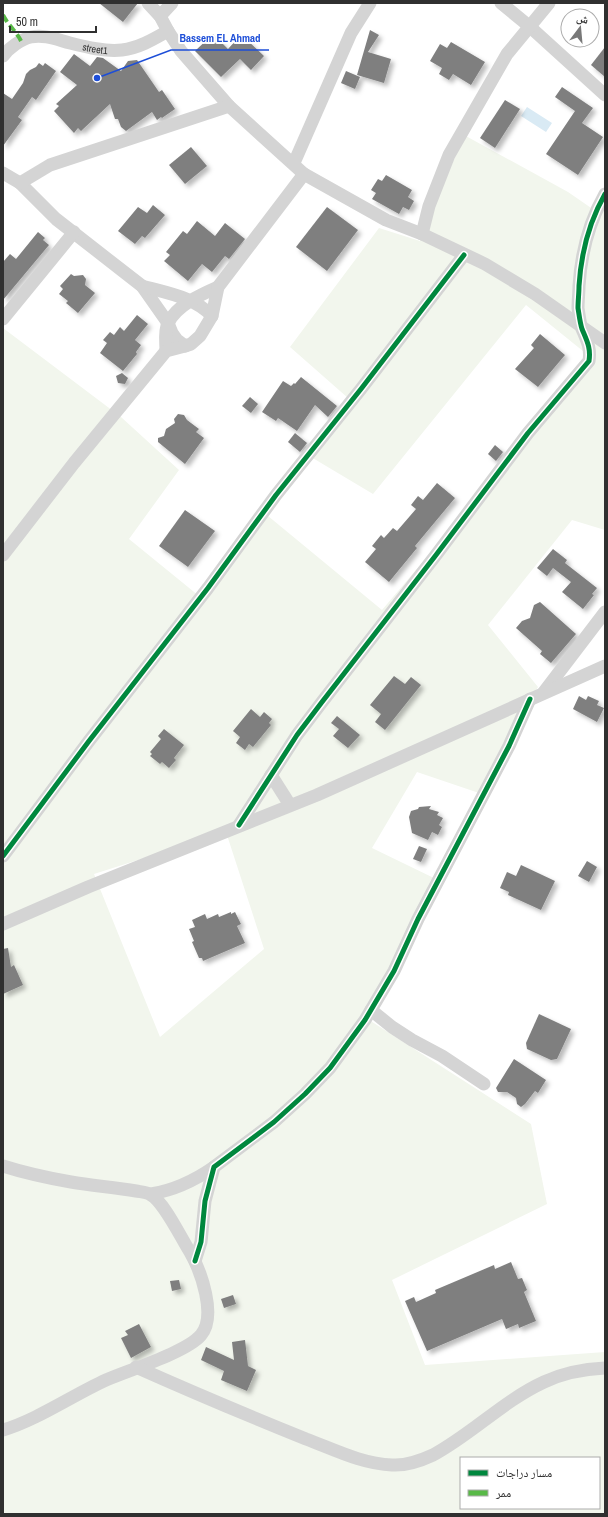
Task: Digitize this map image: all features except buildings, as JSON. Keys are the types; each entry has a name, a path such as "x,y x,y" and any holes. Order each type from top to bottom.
{"street":[{"path":"148,3 160,16 181,51 229,106 304,174 386,220 422,234 485,264 566,314 582,328 605,343"},
{"path":"160,16 172,3"},
{"path":"294,164 351,33 370,3"},
{"path":"502,3 605,95"},
{"path":"422,234 429,206 449,155 507,54 548,3"},
{"name":"street1","path":"3,56 21,41 29,37 39,36 91,48 122,50 136,47 168,31"},
{"path":"20,183 50,165 229,106"},
{"path":"3,173 20,183 56,219 142,286 168,323 177,340 185,346"},
{"path":"3,555 74,463 166,351 185,346 200,336 212,316 218,287 304,174"},
{"path":"239,825 271,775 322,702 431,562 528,433 589,361 589,344 582,328 578,307 583,251 598,207 605,194"},
{"path":"3,318 74,232"},
{"path":"3,856 89,741 208,588 276,495 361,389 464,255"},
{"path":"142,286 190,300 205,308 212,316"},
{"path":"166,351 165,336 168,323 190,300 218,287"},
{"path":"543,693 605,612"},
{"path":"3,924 353,778 605,666"},
{"path":"3,1166 30,1174 71,1182 121,1188 151,1194 170,1190 202,1176 274,1122 305,1094 330,1068 371,1010 394,971 418,919 488,786 530,699"},
{"path":"271,775 290,805"},
{"path":"371,1010 392,1027 412,1040 442,1056 484,1084"},
{"path":"195,1261 201,1242 205,1201 214,1168"},
{"path":"3,1430 40,1414 107,1380 191,1344 201,1335 206,1326 209,1314 205,1292 195,1261 166,1211 151,1194"},
{"path":"136,1367 248,1416 315,1442 366,1461 392,1465 412,1464 432,1455 469,1431 509,1402 544,1382 574,1372 605,1368"}],"shaded area":[{"path":"527,107 552,123 546,132 521,116"},
{"path":"464,135 568,192 597,212 605,203 605,530 572,520 488,625 538,687 479,793 417,772 372,848 438,880 366,1018 531,1124 547,1204 392,1280 425,1365 605,1352 605,1514 3,1514 3,328 121,417 179,470 129,539 199,596 262,511 382,610 594,360 526,305 373,494 306,454 348,398 290,347 379,228 420,241","holes":["226,832 264,949 160,1037 94,874"]}],"marked path":[{"path":"3,15 21,41"}],"cycle path":[{"path":"239,825 297,735 528,433 589,361 589,348 581,327 578,308 580,274 590,227 605,194"},
{"path":"3,856 89,741 208,588 276,495 361,389 464,255"},
{"path":"195,1261 201,1242 205,1201 214,1167 274,1122 305,1094 330,1068 365,1020 394,971 418,919 509,746 530,699"}],"place":[{"name":"Bassem EL Ahmad","path":"97,78"}]}
